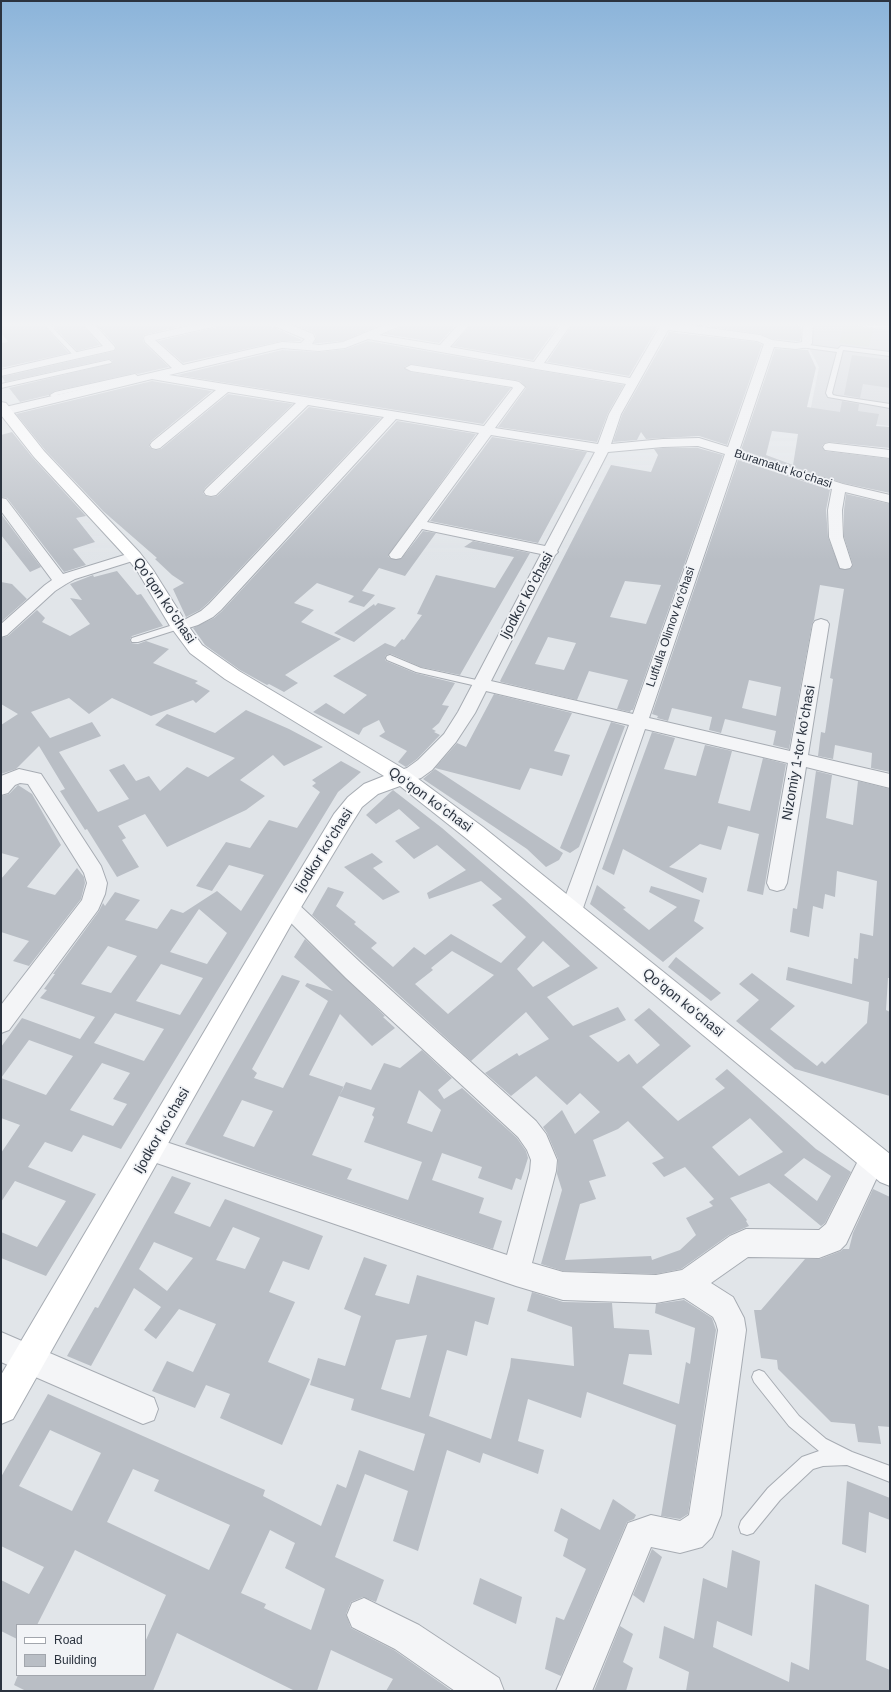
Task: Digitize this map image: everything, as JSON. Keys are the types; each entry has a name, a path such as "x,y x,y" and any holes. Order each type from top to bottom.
{"main road":[{"name":"Qoʻqon koʻchasi","path":"3,408 39,454 134,556 156,588 179,626 196,649 232,675 402,777 475,833 881,1165"},
{"name":"Ijodkor koʻchasi","path":"1,1407 289,908 342,820 355,802 370,789 402,777"}],"street":[{"path":"3,408 39,402"},
{"path":"156,445 208,402"},
{"path":"211,492 304,402"},
{"name":"Buramatut koʻchasi","path":"311,402 603,449 691,441 699,442 839,487 890,499"},
{"path":"396,555 508,402"},
{"name":"Ijodkor koʻchasi","path":"402,777 414,773 425,765 450,738 466,713 551,552 603,449 615,414 621,402"},
{"name":"Lutfulla Olimov koʻchasi","path":"571,911 639,721 749,402"},
{"path":"179,626 197,619 215,607 393,415"},
{"path":"829,447 890,454"},
{"path":"839,487 835,510 836,537 845,565"},
{"path":"1,502 60,581"},
{"path":"418,524 551,552"},
{"path":"1,632 50,588 60,581 70,576 134,556"},
{"name":"Nizomiy 1-tor koʼchasi","path":"777,883 821,624"},
{"path":"481,684 890,781"},
{"path":"1,788 8,780 19,776 34,779 94,872 97,883 95,894 90,904 1,1023"},
{"path":"289,908 354,971 527,1129 537,1143 544,1160 543,1171 516,1272"},
{"path":"151,1149 516,1272 563,1286 656,1289 687,1283 740,1246 746,1244 819,1244 830,1240 836,1234 881,1165"},
{"path":"574,1691 640,1535 651,1531 680,1537 690,1535 701,1526 705,1515 732,1330 730,1318 723,1307 687,1283"},
{"path":"1,1347 143,1409"},
{"path":"364,1615 407,1637 486,1691"}],"lane":[{"path":"866,402 890,406"},
{"path":"135,640 179,626"},
{"path":"390,658 419,670 481,684"},
{"path":"759,1377 794,1421 821,1444 848,1458 890,1474"},
{"path":"747,1527 774,1494 808,1463 822,1458 848,1458"}],"shaded area":[{"path":"812,402 890,402 890,426 809,417"}],"building":[{"path":"66,402 199,402 151,441 149,446 156,450 161,449 218,402 280,402 293,404 205,488 203,493 206,496 211,497 217,496 309,407 381,418 208,603 200,610 186,617 173,589 184,583 172,575 155,559 157,558 103,511 45,450 16,414"},
{"path":"345,402 500,402 483,424"},
{"path":"516,402 614,402 608,413 597,442 498,427"},
{"path":"629,402 742,402 727,445 699,436 646,439 641,432 637,440 613,442 622,415"},
{"path":"757,402 808,402 807,407 840,412 842,402 847,402 859,404 858,411 879,414 876,426 890,427 890,448 829,442 822,446 825,451 890,459 890,493 843,483 741,450","holes":["772,431 798,434 793,465 766,455"]},
{"path":"397,421 476,434 388,556 391,559 401,559 423,531 436,533 405,576 379,568 362,591 375,595 364,607 348,602 354,596 317,583 294,603 314,610 301,622 341,639 285,675 298,683 284,692 269,684 267,685 240,670 205,645 193,628 214,618 222,611"},
{"path":"12,432 33,458 86,516 76,518 95,542 73,549 86,565 64,572 7,498 1,497 1,435"},
{"path":"492,437 587,452 538,543 430,521"},
{"path":"698,448 723,455 633,710 630,712 617,709 628,680 589,671 577,700 501,682 500,681 611,465 651,472 658,455 654,449","holes":["625,581 661,585 646,624 610,617","548,637 576,643 564,670 535,664"]},
{"path":"738,460 830,490 826,510 828,537 840,569 850,569 853,565 844,537 844,510 846,494 890,504 890,772 871,768 872,753 835,745 833,759 818,756 821,732 825,733 833,679 830,678 844,589 820,585 789,749 773,745 776,731 725,719 721,733 709,730 712,717 672,708 668,721 657,718 658,716 652,714","holes":["749,680 781,687 776,716 742,708"]},
{"path":"1,514 41,567 30,572 1,535"},
{"path":"473,541 530,553 460,675 421,667 391,654 386,655 386,661 415,673 455,683 442,705 449,706 439,723 432,729 440,735 417,759 406,767 398,762 407,751 379,736 385,732 379,720 363,728 359,735 313,712 326,703 344,714 367,695 333,676 385,643 395,647 402,639 404,640 422,615 417,614 436,575 495,588 514,557 464,547"},
{"path":"117,571 137,595 141,594 163,626 132,636 130,639 131,643 138,644 146,641 169,649 153,663 198,681 195,683 210,691 196,703 193,700 151,716 112,698 89,714 69,698 31,712 50,738 92,722 101,736 59,752 98,812 129,799 109,770 124,764 136,781 149,776 160,791 187,767 208,777 235,758 155,725 167,714 215,733 246,710 289,729 323,747 284,766 273,755 240,780 265,796 246,810 167,847 145,814 118,826 126,838 122,840 139,867 117,877 87,829 85,830 60,791 65,789 39,746 16,769 1,774 1,725 18,714 1,704 1,638 8,636 37,610 45,618 42,622 70,636 90,624 70,598 82,600 70,584 93,575 94,577"},
{"path":"1,582 12,584 27,599 1,622"},
{"path":"378,603 396,608 354,642 334,633 374,604 375,606"},
{"path":"494,694 572,713 554,751 570,755 562,776 530,768 520,790 435,768 457,743 466,747"},
{"path":"611,722 625,726 579,847 570,853 560,848"},
{"path":"652,732 675,738 664,769 696,776 705,745 732,751 718,803 750,811 763,758 786,764 763,895 747,891 759,834 728,826 721,850 700,844 669,867 707,878 703,893 623,849 614,875 602,869"},
{"path":"341,761 361,772 338,792 121,1149 83,1135 72,1152 45,1142 28,1167 96,1194 46,1276 1,1258 1,1232 37,1247 66,1201 15,1181 1,1202 1,1153 20,1125 1,1118 1,1078 1,1047 22,1018 80,1039 95,1017 40,998 47,990 44,989 55,974 53,974 99,911 103,903 105,906 115,892 140,900 125,920 157,929 171,909 183,913 217,891 241,911 264,875 229,865 212,891 196,886 226,842 250,848 269,820 297,828 320,792 312,786 316,783 312,780","holes":["199,909 227,933 207,964 170,952","108,946 137,956 111,993 81,984","161,964 203,978 180,1015 136,1001","115,1013 164,1029 144,1061 94,1043","29,1040 73,1056 46,1095 1,1078","102,1063 130,1073 113,1099 127,1104 113,1126 70,1110"]},
{"path":"435,769 563,853 559,860 546,867 527,849 423,779"},
{"path":"816,771 832,775 826,818 853,825 858,781 890,789 890,978 888,978 886,1010 890,1012 890,1096 795,1069 736,1021 759,1000 739,984 752,973 795,1006 770,1029 817,1066 822,1061 825,1064 867,1023 869,1002 786,980 788,967 852,984 854,958 858,959 860,933 873,936 877,881 837,871 835,897 825,894 823,909 813,906 809,937 790,932 793,908 797,909"},
{"path":"18,785 32,794 61,845 27,887 55,895 77,868 84,877 85,883 81,899 29,966 13,961 29,941 1,932 1,879 19,858 1,853 1,796 9,794"},
{"path":"393,790 442,828 523,898 598,968 547,997 573,1026 618,1007 626,1020 589,1036 618,1062 629,1054 637,1064 660,1045 634,1020 649,1008 691,1046 642,1087 678,1121 725,1088 715,1079 727,1069 816,1149 851,1172 825,1223 821,1226 769,1183 730,1198 747,1220 746,1221 749,1226 729,1235 681,1269 656,1274 563,1271 541,1264 562,1190 557,1174 558,1159 543,1127 562,1110 575,1134 600,1112 580,1093 567,1105 536,1076 511,1096 485,1073 517,1053 519,1056 549,1039 526,1012 471,1061 312,915 328,887 344,892 336,906 356,922 354,924 377,943 371,948 393,967 414,947 425,955 451,934 501,963 526,937 492,905 502,899 481,881 429,899 427,893 466,870 437,845 414,859 395,841 420,828 399,809 376,824 366,815","holes":["543,941 570,966 533,987 517,969","452,951 494,975 448,1014 415,984 433,970 431,968","750,1118 783,1152 739,1176 712,1147","628,1121 664,1158 652,1163 664,1177 685,1167 714,1199 709,1202 713,1206 686,1218 696,1235 680,1250 652,1260 651,1256 565,1260 580,1204 596,1199 589,1181 606,1176 593,1140 618,1129","804,1158 831,1176 817,1201 784,1175"]},
{"path":"372,853 383,862 373,868 400,892 383,900 344,867"},
{"path":"597,885 626,908 623,909 649,930 677,907 649,892 651,886 700,900 694,921 704,928 663,962 590,904"},
{"path":"305,939 385,1016 383,1017 395,1028 372,1046 340,1014 309,1075 344,1087 346,1082 371,1090 384,1063 400,1068 422,1050 452,1078 438,1090 444,1099 462,1088 517,1138 526,1151 528,1158 521,1180 516,1178 512,1190 478,1178 482,1167 442,1153 432,1180 484,1198 479,1213 502,1221 493,1249 259,1171 185,1144 282,975 300,981 252,1069 257,1073 254,1078 283,1088 328,1001 305,986 307,983 333,991 294,957","holes":["419,1090 441,1110 432,1132 407,1123","339,1096 375,1108 372,1115 374,1117 364,1142 422,1162 408,1200 347,1179 352,1169 312,1155","242,1100 273,1111 254,1147 223,1136"]},
{"path":"676,957 721,993 711,1001 668,967"},
{"path":"172,1176 191,1183 174,1213 210,1227 225,1199 323,1236 309,1270 283,1261 269,1292 295,1302 268,1362 310,1379 282,1445 220,1418 230,1394 206,1385 195,1408 152,1391 167,1361 193,1372 216,1324 179,1309 156,1339 144,1330 161,1307 134,1288 91,1366 67,1356 95,1307 98,1308","holes":["233,1227 260,1238 245,1269 216,1260","154,1242 193,1258 167,1291 139,1269"]},
{"path":"873,1189 890,1197 890,1427 878,1426 881,1444 858,1442 855,1424 831,1422 778,1369 777,1360 761,1358 754,1310 761,1310 805,1259 820,1259 843,1249 849,1249 853,1233"},
{"path":"364,1257 387,1265 375,1295 409,1304 417,1275 495,1298 488,1325 475,1321 467,1356 447,1350 429,1416 491,1439 511,1358 574,1366 572,1327 527,1311 532,1292 563,1302 612,1303 614,1328 649,1330 652,1355 629,1354 623,1384 679,1404 686,1362 690,1364 695,1328 655,1313 656,1304 684,1300 712,1318 716,1330 688,1514 680,1519 661,1516 676,1425 587,1392 581,1418 528,1399 518,1441 544,1450 538,1474 483,1453 480,1463 447,1450 418,1551 393,1541 408,1491 365,1474 335,1557 384,1580 376,1602 363,1597 351,1602 346,1614 351,1628 394,1650 452,1691 386,1691 393,1679 331,1650 317,1691 295,1691 177,1633 153,1691 26,1691 14,1685 18,1676 146,1676 146,1640 166,1595 75,1550 38,1624 16,1624 16,1638 1,1631 1,1580 29,1594 44,1567 1,1546 1,1477 48,1394 265,1490 263,1496 321,1526 337,1484 346,1488 359,1450 414,1471 425,1434 351,1410 354,1399 310,1385 318,1358 345,1366 361,1316 344,1309","holes":["427,1335 410,1398 381,1389 396,1340","50,1430 101,1453 72,1511 19,1486","133,1469 159,1480 154,1491 230,1525 209,1570 107,1522","270,1530 295,1543 285,1568 325,1589 311,1630 264,1608 266,1604 241,1593"]},
{"path":"847,1481 890,1498 890,1520 869,1512 866,1553 842,1544"},
{"path":"613,1499 636,1515 634,1519 627,1522 561,1676 545,1669 556,1617 564,1620 586,1569 563,1556 568,1539 554,1531 561,1508 600,1530"},
{"path":"652,1549 662,1557 644,1603 633,1595"},
{"path":"732,1550 760,1561 752,1636 717,1621 713,1647 789,1682 791,1662 809,1670 815,1584 869,1605 866,1660 890,1670 890,1691 686,1691 689,1672 659,1658 664,1626 694,1639 703,1578 727,1588"},
{"path":"480,1578 522,1597 516,1624 473,1604"},
{"path":"620,1626 633,1634 623,1662 633,1668 626,1691 594,1691"}]}
